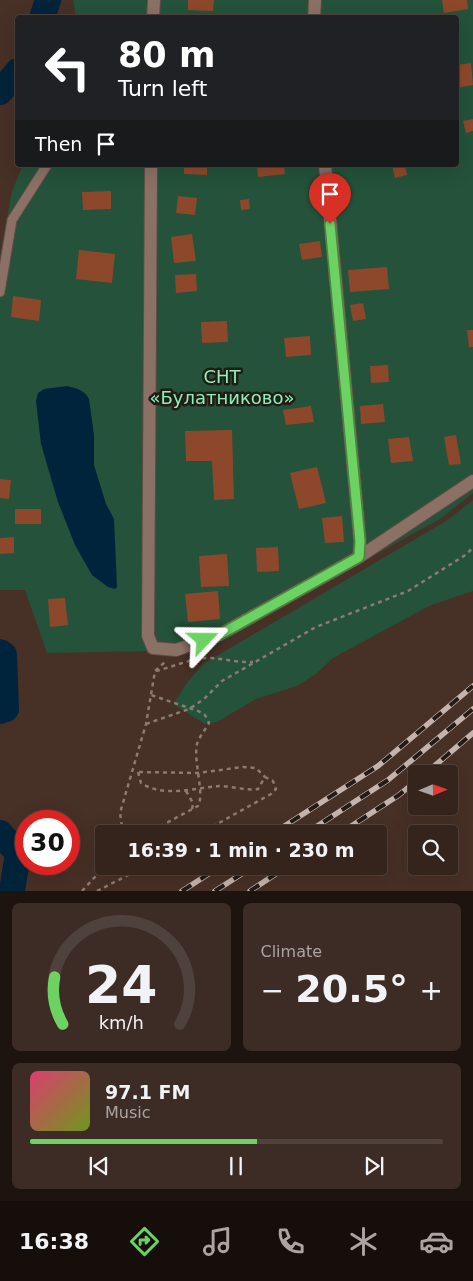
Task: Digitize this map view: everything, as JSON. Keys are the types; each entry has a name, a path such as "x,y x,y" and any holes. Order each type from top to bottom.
{"street":[{"path":"152,15 154,0"},
{"path":"314,15 315,0"},
{"path":"150,167 148,636 154,648 176,650 219,635 359,557 473,481"},
{"path":"325,167 360,541 359,557"}],"lane":[{"path":"0,292 12,220 47,167"}],"path":[{"path":"146,724 189,709 204,699 222,681 316,627 408,591 467,554 473,547"},
{"path":"122,825 120,814 146,724 155,671 176,650"},
{"path":"155,671 206,658 232,660 240,663 255,662"},
{"path":"151,695 205,715 209,723 197,744 197,773 201,801 192,810 163,825"},
{"path":"133,771 197,773 243,767 256,768 265,777 273,781 276,789 271,794 215,825"},
{"path":"138,772 141,783 148,788 186,791 218,786 251,790 258,789 265,777"},
{"path":"186,791 193,803 192,810"},
{"path":"82,891 97,875"},
{"path":"97,891 128,875"}],"green space":[{"name":"СНТ «Булатниково»","path":"73,0 473,0 473,493 440,519 202,650 47,653 25,590 0,590 0,256 12,191 22,167 459,167 459,15 76,15"},
{"path":"473,500 473,591 429,606 333,658 317,673 299,685 256,699 217,722 205,724 173,704 186,684 203,664 446,521"}],"water":[{"path":"67,386 82,391 89,399 94,435 94,465 106,504 114,519 117,587 115,589 108,587 92,575 75,545 58,502 41,444 36,401 38,393 44,389"}],"building":[{"path":"188,0 214,0 213,11 188,10"},
{"path":"442,0 467,0 468,9 444,13"},
{"path":"471,63 473,85 459,87 459,65"},
{"path":"473,119 473,131 466,133 463,121"},
{"path":"184,167 207,167 207,175 184,174"},
{"path":"257,167 284,167 285,174 258,177"},
{"path":"392,167 405,167 407,175 395,178"},
{"path":"111,191 111,209 83,210 82,192"},
{"path":"178,196 197,198 195,215 176,213"},
{"path":"249,199 250,209 241,210 240,200"},
{"path":"192,234 196,261 174,263 171,237"},
{"path":"320,241 322,257 302,260 299,244"},
{"path":"79,250 115,254 112,283 76,279"},
{"path":"387,267 389,289 350,292 348,270"},
{"path":"196,274 197,291 176,293 175,275"},
{"path":"13,296 41,300 39,321 11,317"},
{"path":"363,303 366,319 353,321 350,305"},
{"path":"227,321 228,342 202,343 201,322"},
{"path":"467,330 473,330 473,347 469,347"},
{"path":"310,336 311,355 286,357 284,338"},
{"path":"388,365 389,382 371,383 370,366"},
{"path":"383,404 385,422 361,424 360,406"},
{"path":"311,406 314,422 286,425 283,410"},
{"path":"232,430 234,499 214,500 212,461 186,461 185,431"},
{"path":"456,435 461,464 449,465 444,437"},
{"path":"409,437 413,461 391,463 388,439"},
{"path":"317,467 326,503 299,509 290,473"},
{"path":"0,479 11,480 9,499 0,498"},
{"path":"15,509 41,509 41,524 15,524"},
{"path":"342,516 344,542 325,543 322,518"},
{"path":"14,537 14,553 0,554 0,538"},
{"path":"278,547 279,571 257,572 256,548"},
{"path":"227,554 229,586 201,587 199,556"},
{"path":"218,591 220,619 188,622 185,594"},
{"path":"65,598 68,625 50,627 48,599"}],"waterway":[{"path":"43,15 48,0"},
{"path":"0,92 15,74"},
{"path":"0,652 4,655 6,709 0,711"},
{"path":"0,833 18,853 12,891"}],"railway":[{"path":"286,825 378,766 473,686"},
{"path":"319,825 388,780 473,709"},
{"path":"436,765 473,733"},
{"path":"353,825 408,788"},
{"path":"182,891 207,875"},
{"path":"215,891 240,875"},
{"path":"250,891 274,875"}],"route":[{"path":"204,640 219,635 359,557 360,541 330,224"}]}
